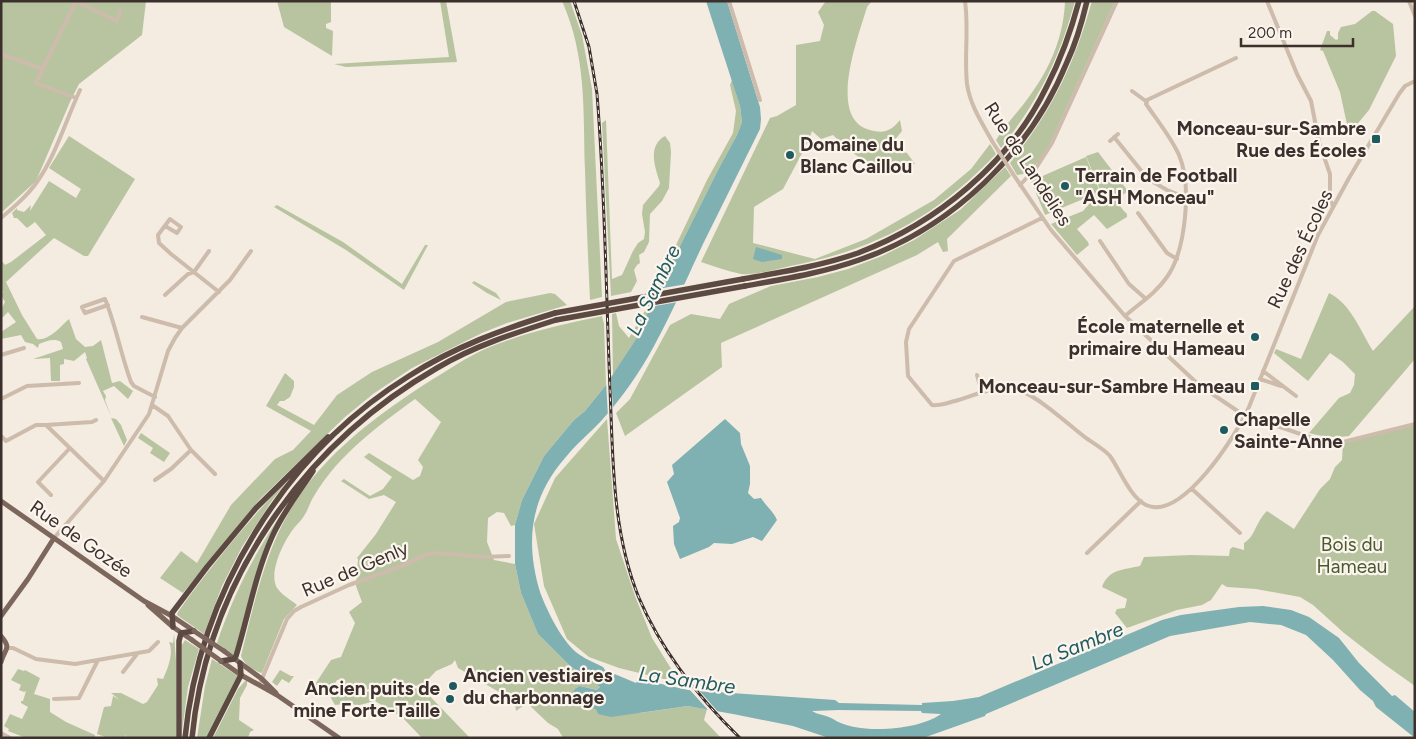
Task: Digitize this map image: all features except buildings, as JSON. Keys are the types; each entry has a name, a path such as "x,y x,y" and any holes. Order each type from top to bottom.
{"highway":[{"path":"185,738 191,696 198,666 211,625 239,560 277,500 298,473 336,432 384,393 434,361 492,334 555,317 800,269 857,253 886,241 917,224 964,190 987,169 1028,118 1047,88 1060,60 1079,1"},
{"path":"192,738 205,668 218,626 246,562 282,504 320,459 370,412 438,367 494,340 555,317 802,276 861,260 890,248 919,232 969,196 992,176 1016,149 1036,122 1054,92 1067,63 1079,31 1087,1"},
{"path":"173,627 172,616 207,567 256,508 326,438 336,432"},
{"path":"221,661 234,659 256,581 273,536 288,507 320,459"},
{"path":"178,738 179,641 181,633 194,631"},
{"path":"209,738 241,675 240,663"}],"main road":[{"name":"Rue de Gozée","path":"1,501 144,601 172,616 224,651 277,695 332,736 340,738"},
{"path":"1,616 28,579 54,538"},
{"name":"Rue de Gozée","path":"144,601 173,627 241,675 260,682"},
{"path":"1,636 7,643 8,648 1,662"}],"street":[{"path":"76,98 36,83 76,1 118,21 120,10"},
{"path":"729,1 760,100"},
{"name":"Rue de Landelies","path":"965,1 967,84 975,110 992,141 1042,218 1126,316 1199,385 1242,414 1318,440 1343,442 1415,424"},
{"path":"1020,185 1036,168 1048,150 1117,1"},
{"path":"1267,1 1297,74 1311,102 1319,142 1330,174 1330,200 1333,206"},
{"path":"1409,1 1415,16"},
{"path":"1,54 43,69"},
{"path":"1147,102 1236,58"},
{"name":"Rue des Écoles","path":"1140,501 1149,506 1165,507 1178,500 1192,489 1236,434 1246,415 1308,256 1333,206 1395,101 1405,86 1415,81"},
{"path":"1,218 38,181 80,90"},
{"path":"1126,316 1168,277 1177,259 1183,234 1185,197 1185,181 1179,154 1146,104 1147,102 1132,91"},
{"path":"1118,134 1112,139 1148,179 1167,190 1185,197"},
{"path":"1138,213 1166,253 1177,259"},
{"path":"1042,218 960,258 952,264 909,329 906,342 908,376 932,405 996,389 1009,388 1022,392 1033,398 1107,454 1140,501 1087,552"},
{"path":"165,226 177,233 181,227 170,219 158,235 159,243 219,292"},
{"path":"1100,241 1129,284 1146,299"},
{"path":"165,295 188,274 194,272 209,251"},
{"path":"54,538 104,481 149,414 171,344 182,328 219,292 251,252"},
{"path":"108,305 84,313 82,307 105,299 108,305 131,382 134,386 155,397"},
{"path":"142,317 182,328"},
{"path":"1,354 24,348"},
{"path":"1263,371 1296,396"},
{"path":"977,375 982,393"},
{"path":"1260,379 1284,387"},
{"path":"1,399 27,386 80,383"},
{"path":"152,405 168,416 191,450 214,474"},
{"path":"1,436 6,441 36,425 92,422 96,420"},
{"path":"46,425 104,481"},
{"path":"51,495 38,482 70,448"},
{"path":"155,480 171,469 191,450"},
{"path":"1192,489 1240,533"},
{"name":"Rue de Genly","path":"260,682 287,619 300,607 349,585 405,565 426,554 438,553 483,557 509,556"},
{"path":"8,648 13,648 36,659 68,664 137,654 149,651 158,642"},
{"path":"123,672 137,654"},
{"path":"54,699 79,698 98,660"},
{"path":"1,733 10,738"}],"green space":[{"path":"1,1 146,1 142,35 79,84 36,181 1,213"},
{"path":"277,1 331,1 331,22 326,24 326,28 333,31 332,56 284,27"},
{"path":"440,1 446,1 457,62 346,67 334,64 449,57"},
{"path":"562,1 570,1 582,35 592,89 602,297 590,300 582,84 576,43"},
{"path":"826,1 872,1 867,7 853,55 849,75 848,94 850,110 857,123 875,131 887,131 900,120 902,131 889,147 907,153 915,164 898,170 878,167 861,159 833,135 821,139 812,131 783,189 754,207 753,243 815,259 866,239 934,200 971,169 990,144 996,154 950,196 927,213 902,228 850,251 752,274 736,273 701,262 770,118 796,105 796,45 820,41 824,25 818,12"},
{"path":"1065,1 1075,1 1054,61 1026,114 1001,148 996,140 1045,73 1059,38"},
{"path":"1092,1 1115,1 1047,150 1031,170 1017,175 1010,163 1050,106 1078,46"},
{"path":"1372,11 1375,11 1393,24 1396,56 1369,110 1354,128 1348,129 1340,92 1323,51 1320,50 1327,31 1330,31 1330,35 1336,40 1338,39 1341,27 1355,24"},
{"path":"732,80 740,106 742,122 662,282 656,287 707,180 733,133 736,111 730,85"},
{"path":"606,120 612,279 622,275 633,251 638,243 644,239 643,205 660,183 654,151 659,140 665,136 670,143 671,152 669,188 662,201 650,214 649,242 644,252 639,255 640,263 634,270 637,281 631,292 611,296 602,123"},
{"path":"69,136 135,179 88,256 84,256 54,238 6,282 22,315 37,339 50,336 69,319 76,339 85,347 93,346 101,340 112,383 120,381 133,391 128,399 114,386 103,391 111,416 86,359 85,352 74,361 64,359 64,364 60,365 60,381 51,381 50,358 33,359 63,349 61,342 56,340 48,341 39,344 38,348 33,344 25,342 21,335 1,339 1,332 16,322 8,312 1,319 1,310 5,302 1,295 3,292 1,290 1,260 5,265 11,262 46,235 35,222 27,228 17,218 14,218 12,213 17,208 17,210 24,212 31,205 30,211 49,181 76,198 81,189 49,168"},
{"path":"1098,152 1128,191 1116,200 1127,214 1127,217 1107,229 1094,215 1077,229 1089,245 1077,255 1051,224 1083,211 1091,202 1088,198 1101,192 1086,156"},
{"name":"Terrain de Football \"ASH Monceau\"","path":"1086,157 1100,192 1045,215 1031,181"},
{"path":"1005,167 1011,176 947,239 948,251 943,252 938,242 917,255 721,343 722,367 625,436 616,413 630,399 670,325 691,314 720,319 729,304 771,286 848,269 882,256 914,240 960,210"},
{"path":"277,205 343,242 402,284 425,245 428,245 404,290 346,250 274,207"},
{"path":"474,281 496,293 501,300 472,283"},
{"path":"550,293 555,294 567,305 507,323 482,333 412,368 373,394 345,417 260,499 183,593 160,578 181,551 197,563 231,505 275,459 293,450 311,431 266,406 285,373 294,381 294,387 290,397 280,401 277,405 314,425 337,395 372,372 438,342 506,302"},
{"path":"1329,293 1337,298 1349,311 1373,351 1415,306 1415,359 1349,436 1329,437 1309,433 1339,398 1350,393 1354,385 1355,374 1330,353 1308,381 1274,353 1276,349 1301,359"},
{"path":"646,309 651,309 636,339 613,375 612,314 616,313 619,326 629,338"},
{"path":"602,316 604,324 606,385 544,456 522,500 515,525 511,526 504,513 497,512 488,518 487,542 494,560 515,564 521,593 538,634 570,666 600,687 598,690 580,686 584,706 640,713 688,706 707,709 704,720 721,738 563,738 558,729 548,723 527,703 516,711 515,704 508,704 504,695 458,668 455,660 452,664 436,671 423,685 346,691 338,687 339,680 337,680 331,690 314,697 312,689 331,660 341,657 355,623 349,612 362,602 356,586 357,558 376,534 396,502 384,495 369,499 341,481 344,479 370,496 383,489 392,477 364,457 369,453 413,480 420,476 423,467 418,460 441,422 415,399 373,431 347,454 314,496 303,518 282,548 274,574 279,591 297,605 284,619 262,673 253,669 242,659 241,656 260,582 280,529 302,491 335,454 372,421 433,379 478,352 528,334"},
{"path":"111,418 116,419 121,425 127,440 124,446"},
{"path":"607,419 616,539 635,596 652,638 680,683 619,668 589,657 567,639 544,586 534,524 555,478"},
{"name":"Bois du Hameau","path":"1415,424 1415,686 1344,633 1313,605 1300,597 1256,589 1227,587 1222,584 1211,600 1202,605 1177,610 1127,628 1115,613 1117,609 1125,608 1127,599 1102,587 1112,574 1117,571 1140,566 1144,557 1229,556 1230,549 1233,547 1244,550 1244,543 1251,537 1260,519 1267,511 1294,529 1320,489 1330,479 1335,467 1342,460 1343,442"},
{"path":"141,433 170,453 164,462 150,453 153,448 138,438"},
{"path":"295,471 271,502 242,547 222,586 204,634 177,615 178,612 234,539"},
{"path":"283,511 271,537 234,655 217,643 230,608 246,575"},
{"path":"174,634 176,738 126,738 126,734 125,738 108,738 97,734 104,707 111,706 113,696 120,700 111,693 121,693 143,704 147,702 158,685 157,678 163,679 167,670 171,656 169,642 173,643"},
{"path":"185,640 199,649 188,687 182,731 182,645"},
{"path":"212,659 238,676 207,738 197,738 205,686"},
{"path":"18,669 25,670 40,678 34,694 50,699 50,712 66,722 95,735 95,738 26,738 8,731 9,729 4,726 10,714 22,719 28,707 21,703 26,691 19,690 21,685 11,680"},
{"path":"280,670 294,676 289,683 282,679 277,686 272,682"},
{"path":"247,681 247,685 240,698 239,720 254,730 250,732 248,738 213,738 238,689"},
{"path":"422,688 470,738 422,738 403,718 375,701 356,706 352,703 335,705 331,698 334,691 349,693"}],"water":[{"path":"706,1 727,1 760,107 760,129 649,356 617,403 569,453 553,473 538,505 532,538 535,574 540,592 551,617 574,650 605,670 636,683 639,679 688,690 835,700 839,703 922,705 922,703 979,697 1162,620 1181,615 1239,607 1263,606 1291,610 1309,617 1339,638 1359,663 1392,696 1395,695 1415,712 1415,738 1376,707 1373,701 1306,635 1281,625 1250,622 1170,636 985,716 923,738 829,738 793,726 688,706 611,717 598,714 596,709 576,704 572,695 575,689 580,686 597,690 600,687 570,666 538,634 521,593 515,564 515,525 522,500 544,456 606,385 636,339 662,282 737,135 742,122 740,106","holes":["812,711 921,711 922,713 941,714 917,724 887,729 871,729 844,724"]},
{"path":"756,247 782,255 782,259 762,262 753,259"},
{"path":"725,419 740,433 741,444 750,466 748,493 754,499 761,498 777,520 762,541 753,537 732,544 714,543 680,559 674,544 673,526 679,522 680,518 667,482 674,474 672,465"}],"pier":[{"path":"687,284 678,302 649,307 657,289"},
{"path":"611,376 613,410 608,417 606,382"},
{"path":"688,688 697,688 720,714 710,712"}],"railway":[{"path":"574,1 589,47 597,94 604,205 613,468 624,547 630,573 639,598 659,637 682,673 740,738"}],"place":[{"name":"Monceau-sur-Sambre Rue des Écoles","path":"1376,139"},
{"name":"Domaine du Blanc Caillou","path":"790,155"},
{"name":"Terrain de Football \"ASH Monceau\"","path":"1065,186"},
{"name":"École maternelle et primaire du Hameau","path":"1255,337"},
{"name":"Monceau-sur-Sambre Hameau","path":"1255,386"},
{"name":"Chapelle Sainte-Anne","path":"1224,430"},
{"name":"Ancien vestiaires du charbonnage","path":"453,686"},
{"name":"Ancien puits de mine Forte-Taille","path":"450,699"}],"water label":[{"name":"La Sambre","path":"653,290"},
{"name":"La Sambre","path":"1077,646"},
{"name":"La Sambre","path":"687,680"}]}
